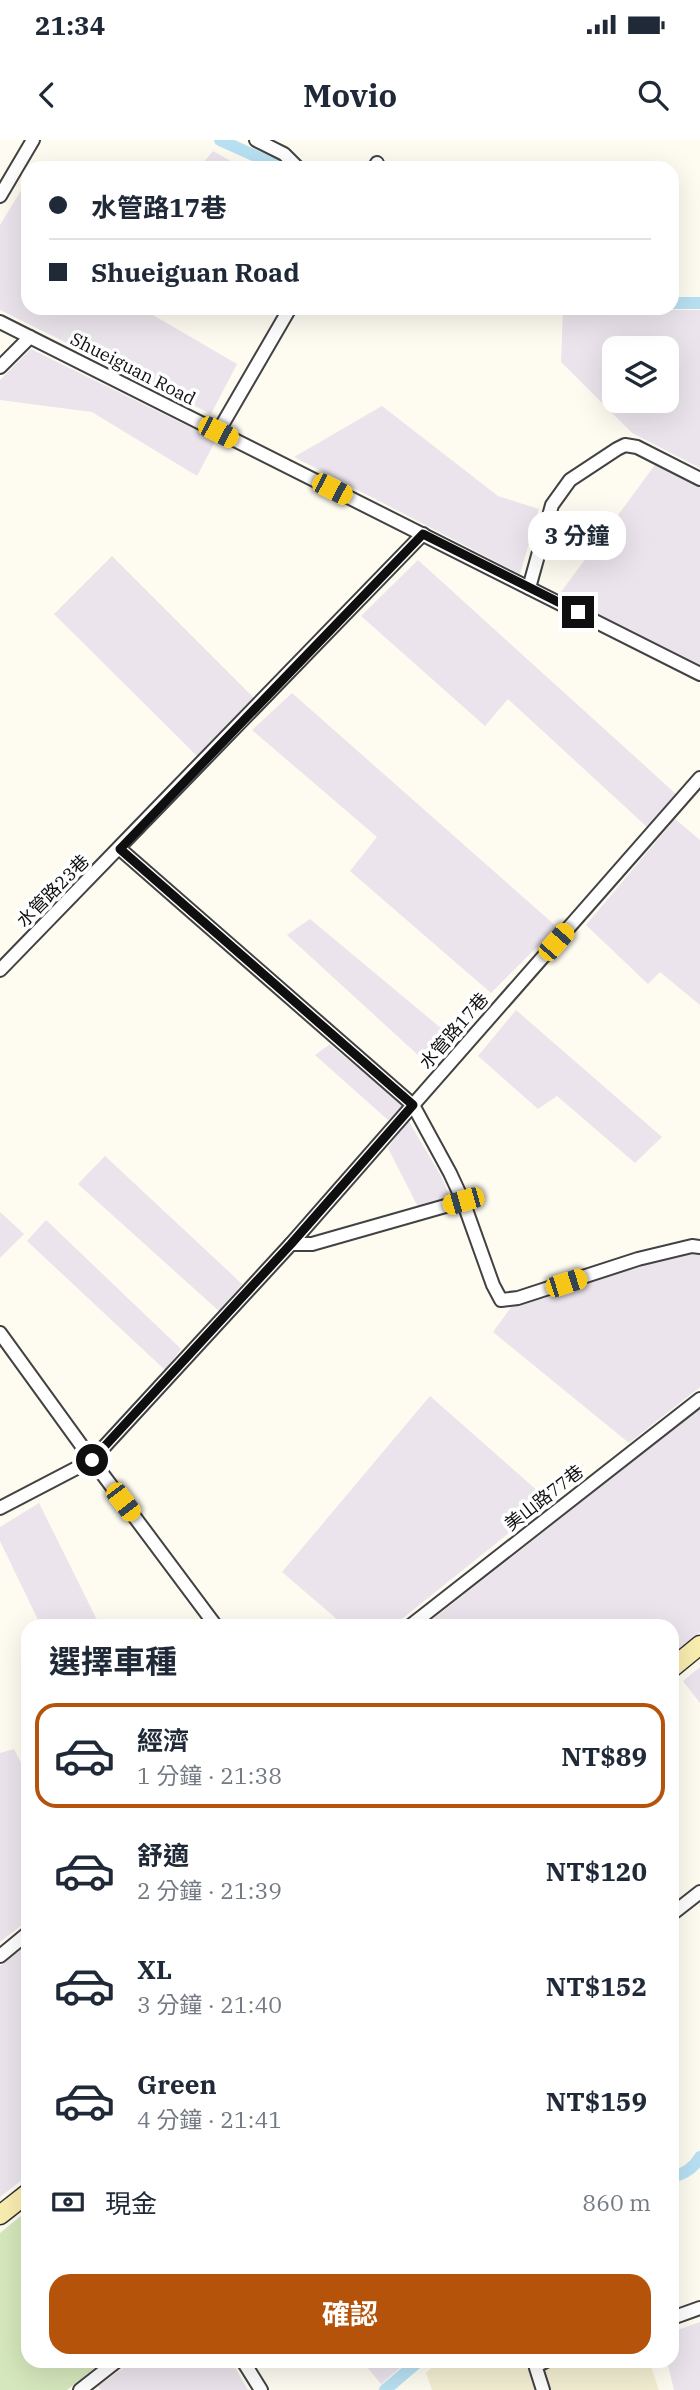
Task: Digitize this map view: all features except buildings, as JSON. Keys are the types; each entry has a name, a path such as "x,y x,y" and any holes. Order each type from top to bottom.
{"street":[{"path":"0,196 33,140"},
{"path":"256,140 284,154 291,161"},
{"path":"218,432 286,315"},
{"name":"Shueiguan Road","path":"0,322 700,674"},
{"path":"0,368 30,337"},
{"path":"528,588 552,505 570,480 617,449 625,445 636,447 700,479"},
{"name":"水管路23巷","path":"0,971 423,534"},
{"name":"水管路17巷","path":"0,1508 92,1460 291,1244 700,778"},
{"path":"120,849 413,1105 463,1201 501,1300 518,1298 638,1259 692,1246 700,1247"},
{"path":"291,1244 312,1244 463,1201"},
{"path":"0,1333 211,1619"},
{"name":"美山路77巷","path":"419,1619 700,1399"},
{"path":"679,1662 700,1645"},
{"path":"679,1908 700,1892"},
{"path":"0,1956 21,1939"},
{"path":"0,2215 21,2198"},
{"path":"679,2316 700,2308"},
{"path":"80,2390 108,2368"},
{"path":"247,2368 261,2390"},
{"path":"536,2368 543,2390"}],"shaded area":[{"path":"213,151 231,161 205,161"},
{"path":"21,190 21,315 153,315 237,364 211,414 0,310 0,225"},
{"path":"679,310 700,310 700,468 632,433 612,413 679,413 679,336 602,336 602,403 561,362 563,315 679,315"},
{"path":"31,349 216,440 197,476 92,412 0,400 0,380"},
{"path":"382,406 498,496 539,509 520,574 294,457"},
{"path":"655,465 700,487 700,666 558,596"},
{"path":"112,556 258,702 200,759 54,614"},
{"path":"418,560 676,794 647,827 508,699 485,726 361,616"},
{"path":"292,693 557,927 491,993 350,871 377,837 252,730"},
{"path":"675,819 700,840 700,1005 660,972 648,984 586,925"},
{"path":"310,919 454,1039 430,1066 287,935"},
{"path":"516,1010 662,1137 635,1163 557,1096 538,1109 478,1056"},
{"path":"330,1044 404,1105 388,1120 315,1055"},
{"path":"408,1120 441,1176 451,1199 418,1207 388,1148"},
{"path":"105,1156 242,1284 219,1311 78,1184"},
{"path":"0,1212 24,1234 0,1258"},
{"path":"46,1220 181,1349 165,1370 27,1241"},
{"path":"700,1253 700,1387 629,1443 493,1332 511,1307 674,1255"},
{"path":"430,1396 549,1501 402,1619 337,1619 282,1572"},
{"path":"700,1409 700,1632 679,1649 679,1619 433,1619"},
{"path":"39,1503 97,1619 38,1619 0,1541 0,1527"},
{"path":"700,1667 700,1703 683,1681"},
{"path":"14,1749 21,1763 21,1926 0,1942 0,1753"},
{"path":"21,1950 21,2180 0,2197 0,1966"},
{"path":"700,2322 700,2390 674,2390 669,2368 679,2368 679,2330"},
{"path":"123,2368 235,2368 248,2390 101,2390 98,2386"},
{"path":"368,2368 400,2368 381,2384"},
{"path":"432,2368 528,2368 536,2390 432,2390 426,2373"},
{"path":"550,2368 651,2368 659,2390 548,2390 541,2371"}],"green space":[{"path":"21,2216 21,2368 94,2368 67,2390 0,2390 0,2233"}],"waterway":[{"path":"220,140 266,161"},
{"path":"679,303 700,303"},
{"path":"679,2175 688,2170 700,2157"},
{"path":"385,2390 411,2368"}],"route":[{"path":"92,1460 291,1244 413,1105 120,849 423,534 578,612"}]}
